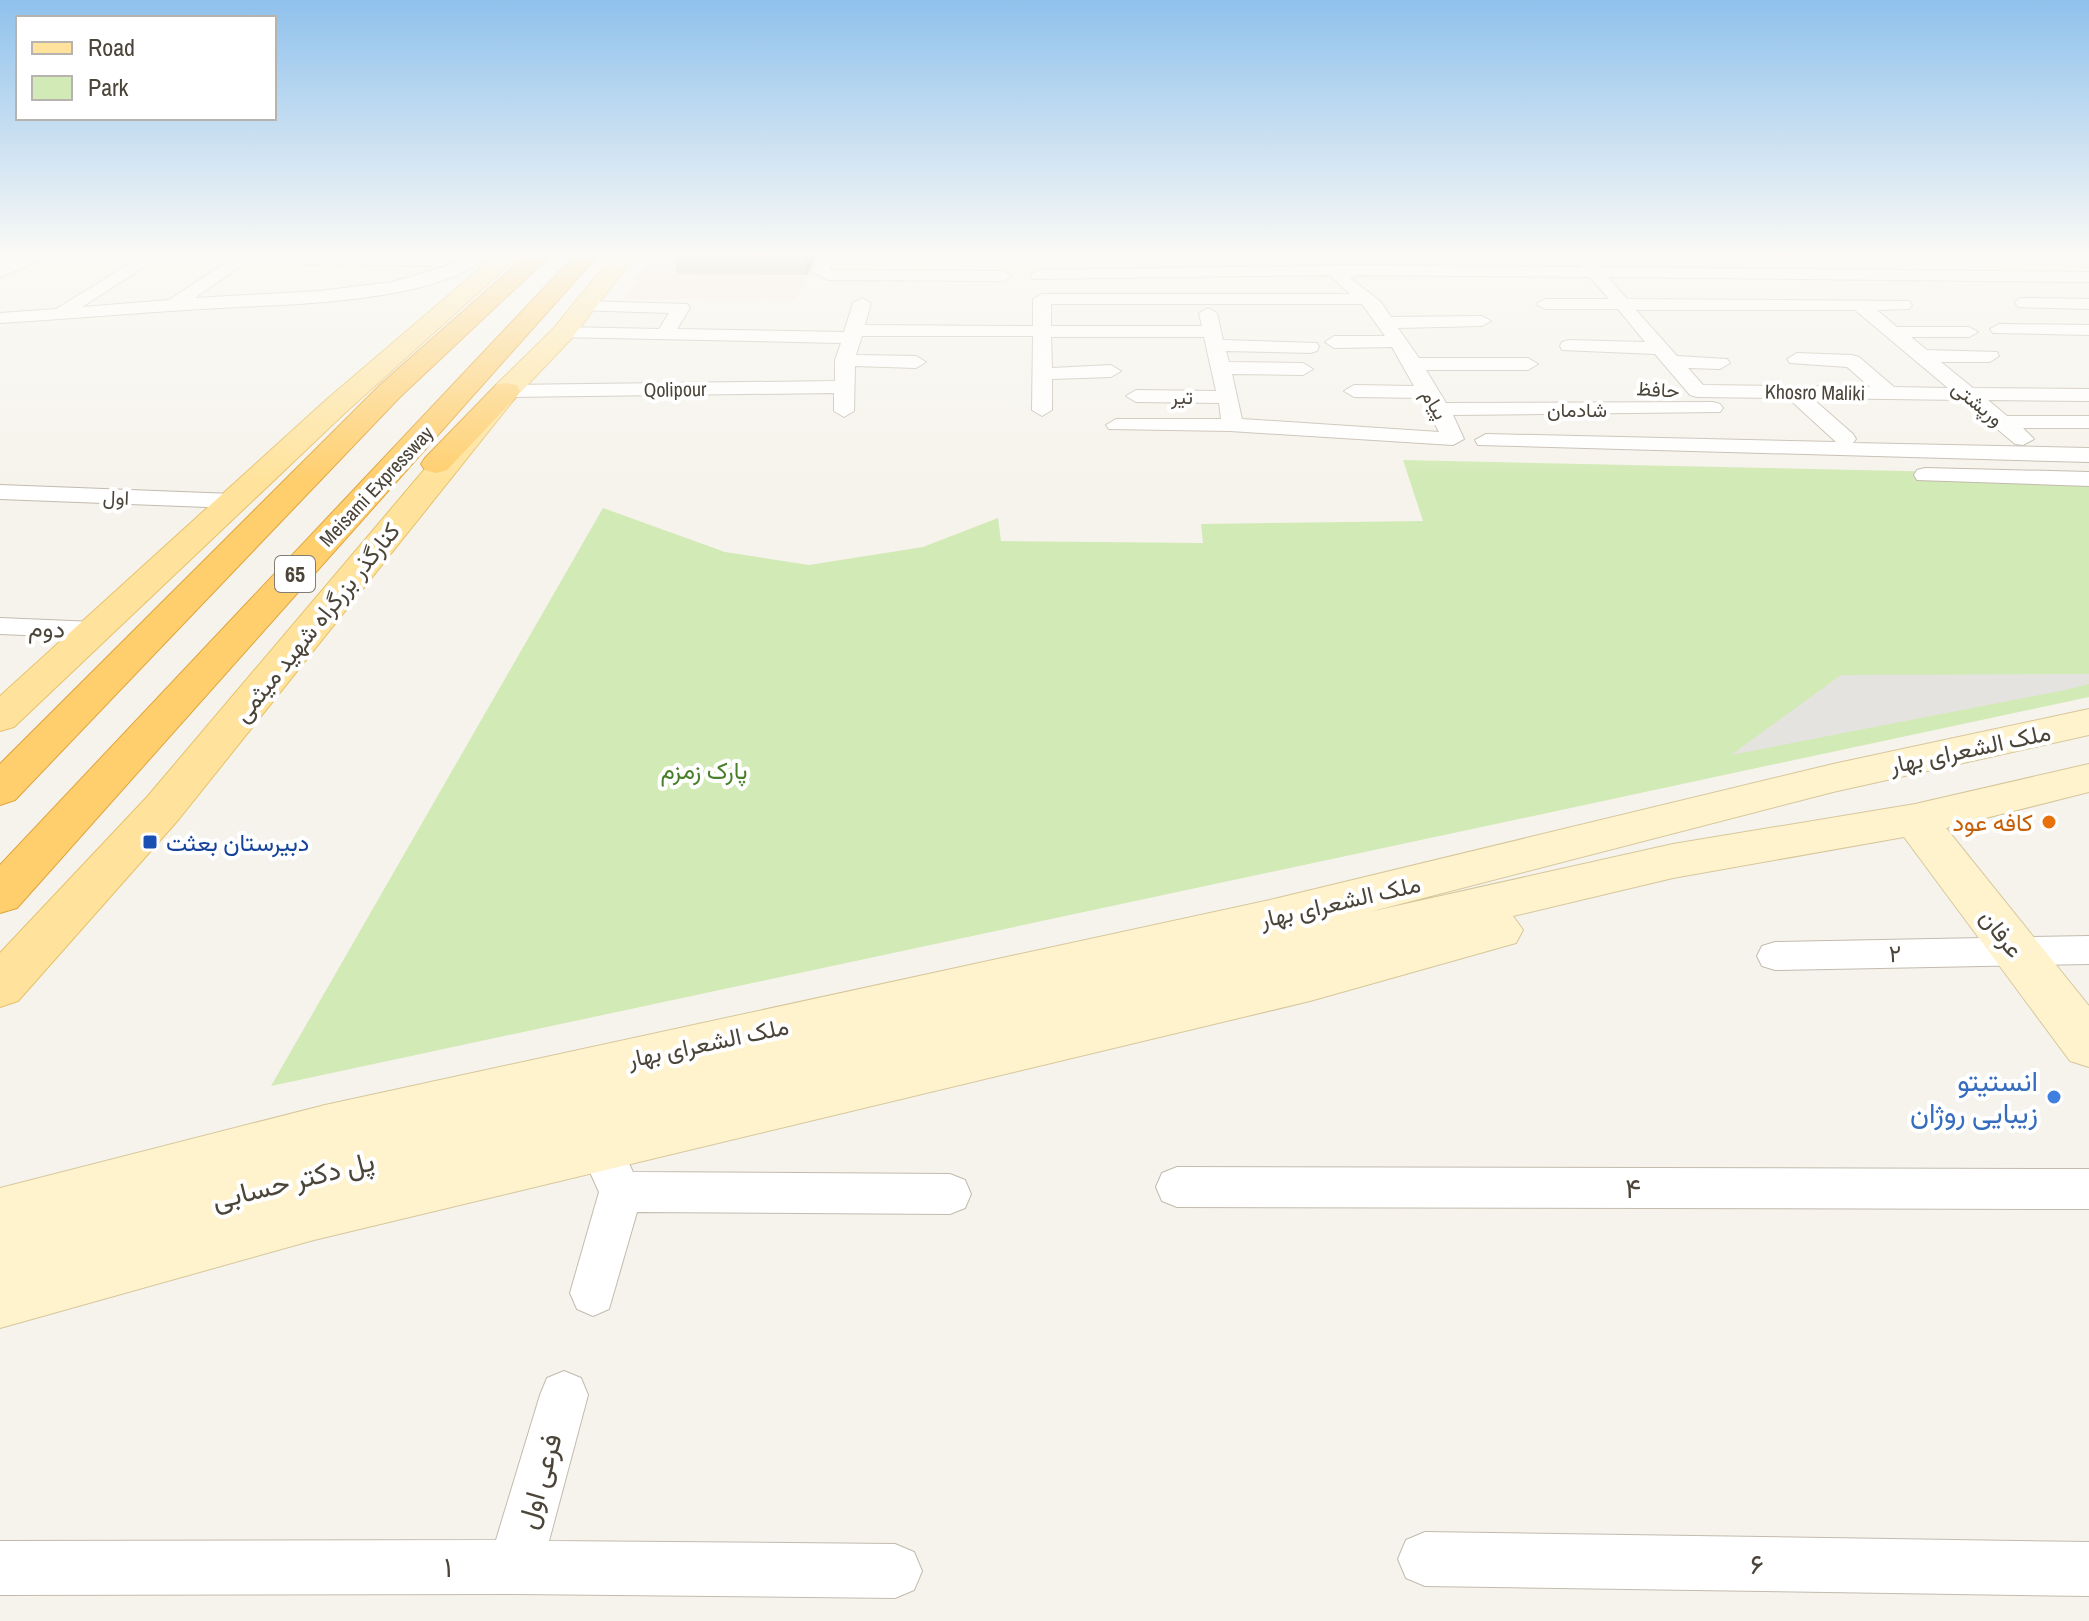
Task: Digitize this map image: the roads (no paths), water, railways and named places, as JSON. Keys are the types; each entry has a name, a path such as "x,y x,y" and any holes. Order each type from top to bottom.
{"highway":[{"name":"65","path":"0,790 390,391 459,329"},
{"name":"Meisami Expressway","path":"0,895 520,329"},
{"path":"0,908 110,807 506,391"},
{"path":"0,764 73,679 336,406"}],"main road":[{"path":"0,718 336,406 425,329"},
{"name":"کنارگذر بزرگراه شهید میثمی","path":"0,987 163,808 506,391 565,329"},
{"name":"ملک الشعرای بهار","path":"600,1130 1274,917 1833,778 2089,722"},
{"path":"0,1185 333,1098 1570,820 1833,778"},
{"path":"0,1297 600,1130 1310,981 1915,820 2089,778"},
{"name":"عرفان","path":"1915,820 2089,1045"},
{"name":"پل دکتر حسابی","path":"0,1216 325,1130 600,1130"},
{"name":"پل دکتر حسابی","path":"0,1257 319,1171 600,1130"}],"street":[{"path":"628,329 664,335 772,331 851,334 1040,331 1310,347"},
{"path":"664,335 668,329"},
{"path":"844,411 845,360 853,329"},
{"path":"1116,425 1230,425 1232,416 1212,329"},
{"name":"پیام","path":"1230,425 1453,439 1440,409 1389,329"},
{"path":"1642,329 1697,391"},
{"name":"ورپشتی","path":"1888,329 2023,439"},
{"path":"1999,329 2089,330"},
{"path":"1040,331 1042,410"},
{"path":"1892,332 1969,332"},
{"path":"1334,342 1396,341"},
{"path":"1825,343 1852,361 1889,393"},
{"path":"1569,346 1720,363"},
{"path":"1922,356 1990,356"},
{"path":"1797,359 1852,361"},
{"path":"845,360 916,362"},
{"path":"1413,364 1528,364"},
{"path":"1221,368 1303,369"},
{"path":"1041,374 1111,371"},
{"name":"Qolipour","path":"506,391 844,387"},
{"name":"حافظ","path":"1634,388 1697,391"},
{"path":"1354,391 1427,392"},
{"name":"Khosro Maliki","path":"1697,391 2089,395"},
{"name":"شادمان","path":"1440,409 1713,408 1697,391"},
{"path":"1793,392 1845,439"},
{"name":"تیر","path":"1136,396 1228,397"},
{"path":"2001,422 2089,422"},
{"path":"1486,440 2089,455"},
{"path":"1925,475 2089,479"},
{"name":"اول","path":"0,492 233,501"},
{"name":"دوم","path":"0,626 95,630"},
{"path":"2015,950 2089,950"},
{"name":"۲","path":"1775,956 2015,950"},
{"path":"593,1293 600,1130 950,1194"},
{"name":"۴","path":"1177,1187 2089,1189"},
{"name":"فرعی اول","path":"515,1567 564,1395"},
{"name":"۶","path":"1425,1559 2089,1569"},
{"name":"۱","path":"0,1568 515,1567 895,1571"}],"place":[{"name":"کافه عود","path":"2049,822"},
{"name":"دبیرستان بعثت","path":"150,842"},
{"name":"انستیتو زیبایی روژان","path":"2054,1097"}],"park label":[{"name":"پارک زمزم","path":"704,770"}]}
